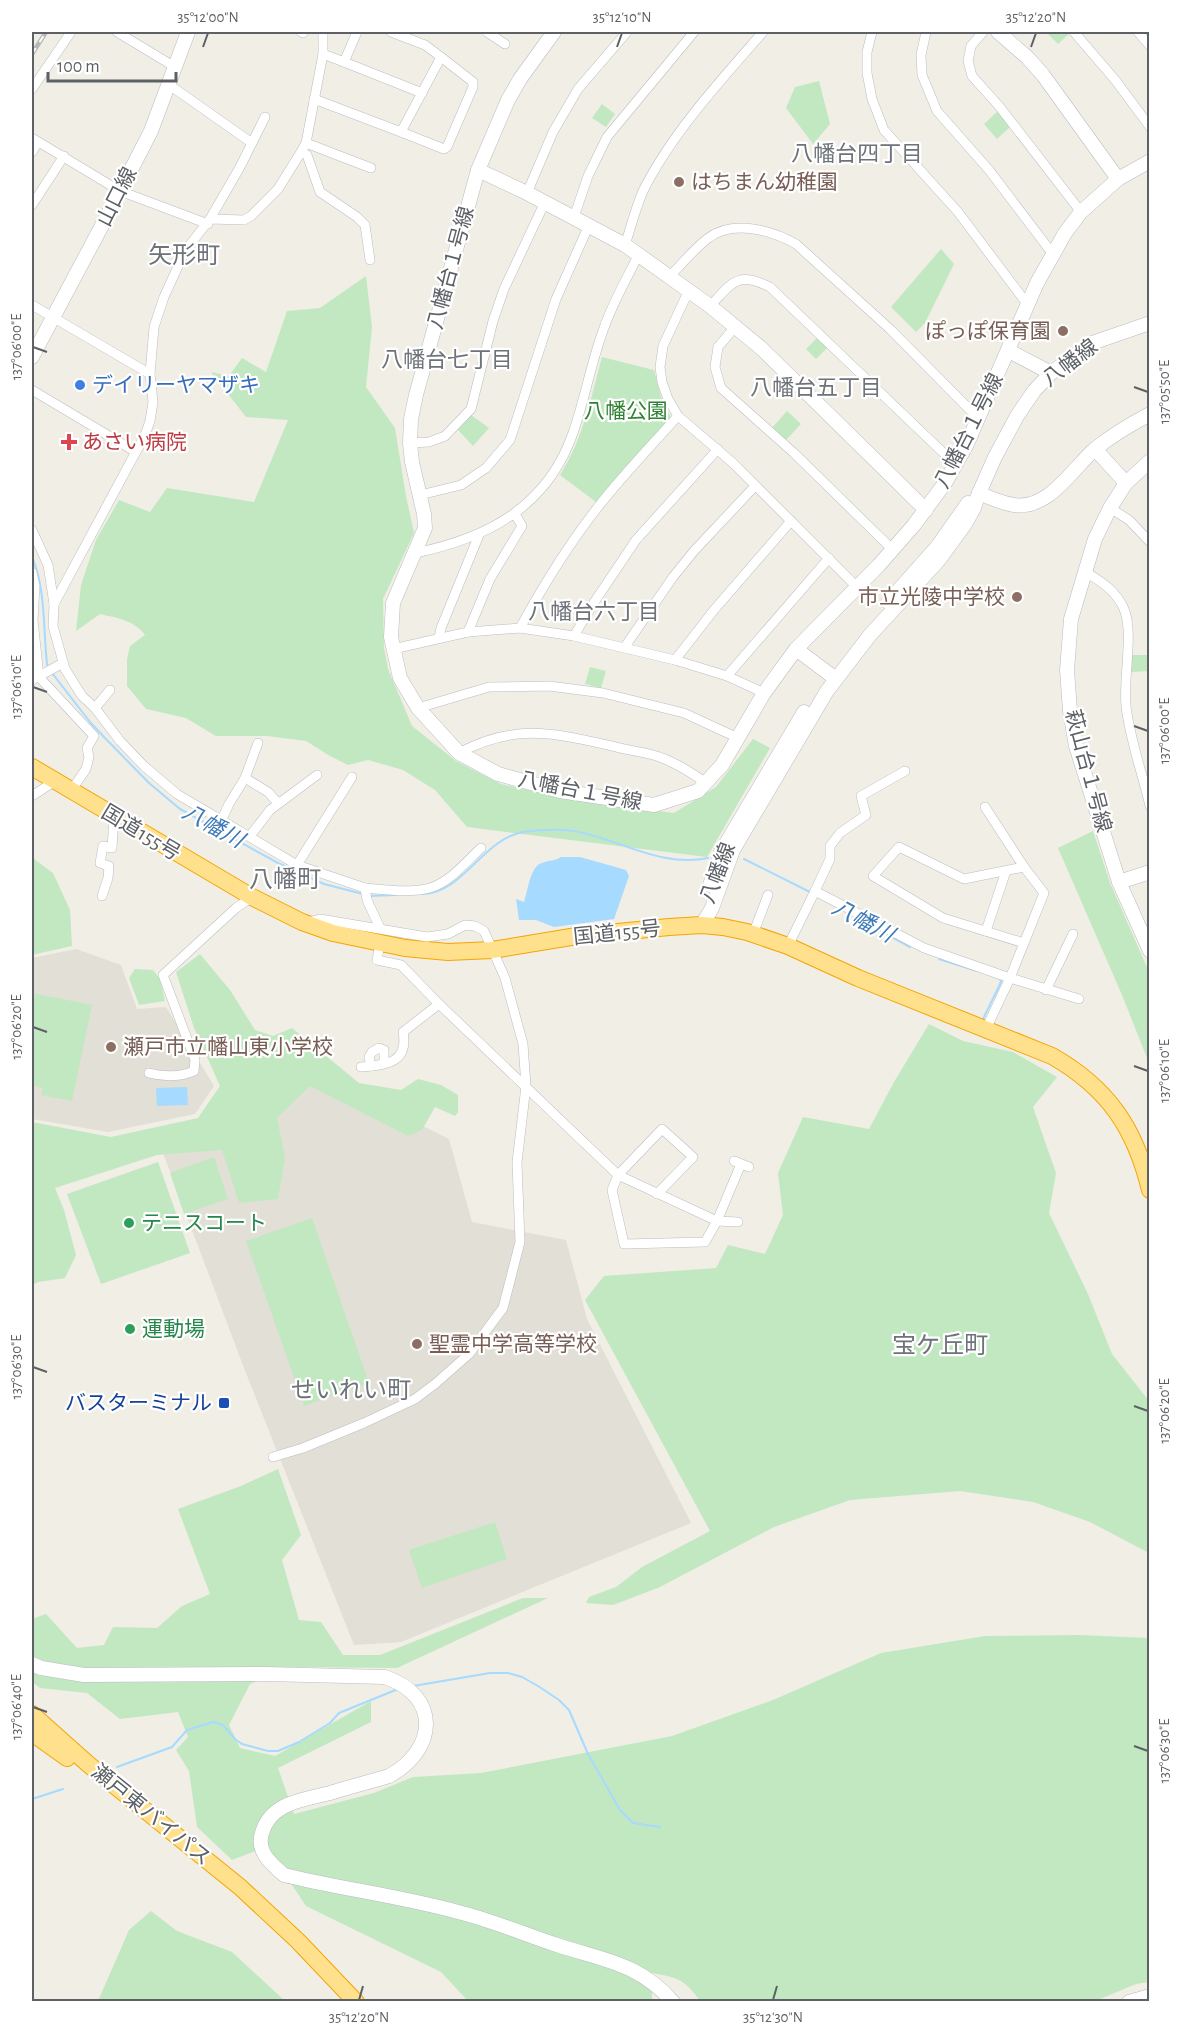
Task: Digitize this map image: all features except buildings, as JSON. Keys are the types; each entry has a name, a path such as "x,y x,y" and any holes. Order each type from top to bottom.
{"highway":[{"name":"国道155号","path":"32,767 252,897 309,925 333,933 380,936 405,948 448,952 492,950 577,936 702,925 753,934 788,946 858,978 1052,1056 1066,1065 1102,1093 1129,1130 1139,1152 1149,1190"},
{"name":"瀬戸東バイパス","path":"32,1714 88,1764 240,1887 298,1941 356,2001"},
{"name":"瀬戸東バイパス","path":"32,1733 110,1789 239,1898 271,1917"}],"street":[{"path":"32,89 71,32"},
{"path":"117,32 175,67"},
{"name":"山口線","path":"32,357 151,131 188,32"},
{"path":"32,152 35,140 120,191 209,222 244,220 278,189 303,147 323,54 323,32"},
{"path":"344,62 357,32"},
{"path":"314,99 444,149 447,147 473,87 473,82 425,45 391,32"},
{"path":"487,32 505,44"},
{"name":"八幡台１号線","path":"554,32 507,100 478,170 416,395 411,418 410,443 424,514 424,528 393,603 393,649 400,678 418,708 459,753 498,774 560,791 654,805 698,791 706,783 722,765 764,693 796,649 892,549 926,510 956,465 1052,253 1081,212 1118,179 1149,161"},
{"path":"527,193 553,132 578,88 627,32"},
{"path":"574,217 588,176 607,137 694,32"},
{"path":"625,245 643,192 655,168 673,141 763,32"},
{"path":"872,32 867,52 867,73 872,99 884,130 958,212 1028,305"},
{"path":"926,32 921,55 922,75 937,111 989,170 1052,253"},
{"path":"983,32 970,46 968,61 972,76 999,106 1081,212"},
{"path":"998,32 1028,58 1043,75 1118,179"},
{"path":"1074,32 1116,81 1149,127"},
{"path":"1138,32 1149,46"},
{"path":"323,54 422,93"},
{"path":"401,132 441,57"},
{"path":"168,84 252,143"},
{"path":"54,604 136,452 150,421 153,402 150,374 154,327 164,297 189,243 209,222 265,117"},
{"path":"303,147 371,168"},
{"path":"303,147 320,192 357,217 364,225 370,260"},
{"path":"36,202 64,156"},
{"path":"354,175 359,164"},
{"path":"478,170 625,245 710,306 761,348 926,510"},
{"path":"410,443 429,442 445,436 471,409 493,321 504,289 544,202"},
{"path":"420,495 461,485 486,468 510,440 556,299 589,225"},
{"path":"670,276 707,239 718,232 745,228 780,235 796,244 890,329 979,418"},
{"path":"415,553 442,548 479,535 515,514 543,488 565,453 574,432 603,328 639,254"},
{"path":"710,306 733,282 754,279 770,287 956,465"},
{"path":"688,292 663,346 660,367 664,390 678,416 718,450 856,586"},
{"path":"32,305 150,374"},
{"name":"八幡線","path":"702,925 703,909 721,852 832,676 866,627 937,547 967,503 979,493 1017,417 1034,391 1051,373 1092,343 1149,323"},
{"path":"735,327 718,346 715,367 722,388 794,453 892,549"},
{"path":"1008,351 1051,373"},
{"path":"32,390 136,452"},
{"path":"979,493 1016,506 1048,495 1095,449 1149,414"},
{"path":"520,628 560,560 598,506 678,416"},
{"path":"1095,449 1126,483"},
{"path":"574,636 592,604 636,540 718,450"},
{"name":"萩山台１号線","path":"1149,461 1126,483 1110,508 1095,539 1084,571 1069,632 1067,670 1070,711 1076,746 1119,882 1149,951"},
{"path":"624,648 673,577 694,551 755,486"},
{"path":"1110,508 1129,520 1149,542"},
{"path":"468,632 490,579 522,526 515,514"},
{"path":"675,660 714,610 791,521"},
{"path":"32,531 48,564 54,604 53,626 60,665 82,696 95,708 102,721 120,741 144,766 177,794 297,865 366,893 429,888 450,876 481,848"},
{"path":"439,638 445,617 479,535"},
{"path":"727,676 829,558"},
{"path":"1084,571 1110,588 1124,610 1127,636 1126,705 1135,753 1149,806"},
{"path":"32,572 35,586 32,619 39,677 94,736 87,748 89,757 86,769 71,791"},
{"path":"393,649 468,632 520,628 574,636 675,660 727,676 764,693"},
{"path":"796,649 832,676"},
{"path":"39,677 60,665"},
{"path":"418,708 489,687 549,686 603,693 684,713 738,738"},
{"path":"95,708 110,690"},
{"path":"91,731 102,721"},
{"path":"459,753 492,739 542,732 654,755 680,766 706,783"},
{"path":"222,819 245,778 258,743"},
{"path":"788,946 830,859 830,846 840,833 866,815 861,796 905,771"},
{"path":"250,836 270,810 317,775"},
{"path":"297,865 352,777"},
{"path":"245,778 268,792 278,803"},
{"path":"32,796 55,781"},
{"path":"985,807 1044,893 1010,978 986,1029"},
{"path":"102,896 109,866 100,863 103,846 112,848 114,817"},
{"path":"1024,867 964,879 899,847 873,876 943,918 1024,943"},
{"path":"986,931 1006,871"},
{"path":"1119,882 1149,872"},
{"path":"815,891 924,948 1079,999"},
{"path":"366,893 380,936 377,960 400,964 618,1175 717,1221 738,1222"},
{"path":"753,934 768,895"},
{"path":"149,1073 160,1076 187,1074 194,1071 195,1060 163,975 236,908 252,897"},
{"path":"273,1457 303,1448 415,1399 469,1354 503,1308 520,1242 517,1162 526,1086 523,1044 505,978 484,931 475,926 465,925 448,934 427,937 380,936"},
{"path":"1046,990 1073,934"},
{"path":"384,1063 384,1050 380,1048 372,1052 366,1066 384,1063 396,1060 403,1053 406,1045 403,1032 439,1004"},
{"path":"657,1194 693,1157 662,1129 618,1175 612,1190 624,1244 705,1242 717,1221 741,1164"},
{"path":"32,1664 40,1668 84,1675 266,1674 385,1677 396,1681 410,1689 424,1708 423,1743 415,1756 389,1776 278,1809 266,1820 260,1839 263,1853 273,1866 284,1875 460,1912 559,1946 624,1965 652,1981 674,2001"},
{"path":"1129,2001 1149,1996"}],"shaded area":[{"name":"瀬戸市立幡山東小学校","path":"76,949 121,965 137,1009 166,1007 214,1086 195,1114 108,1132 32,1119 32,958"},
{"name":"聖霊中学高等学校","path":"262,1047 449,1139 472,1222 566,1240 587,1319 691,1523 401,1642 354,1645 244,1368 160,1145 203,1134"}],"green space":[{"path":"1046,32 1071,32 1058,44"},
{"path":"819,81 830,124 813,144 786,108 795,87"},
{"path":"602,104 615,114 606,127 592,118"},
{"path":"999,110 1011,126 997,139 984,124"},
{"path":"941,249 954,264 925,323 916,332 891,307"},
{"path":"366,276 372,327 366,387 395,428 414,533 383,599 384,648 388,669 412,726 456,761 501,784 586,802 674,813 716,787 753,739 770,748 707,857 467,827 435,790 403,770 368,760 348,765 306,741 267,736 216,736 186,718 146,709 127,686 127,659 130,646 145,635 141,630 125,620 100,614 76,631 81,585 96,540 119,500 150,512 167,488 254,502 288,420 246,417 211,372 229,376 242,358 266,372 287,311 320,308"},
{"path":"819,336 829,346 816,359 806,349"},
{"name":"八幡公園","path":"602,357 654,370 661,397 671,418 596,502 560,475 580,433"},
{"path":"787,411 801,424 786,440 772,428"},
{"path":"471,415 489,428 473,446 458,430"},
{"path":"1131,655 1149,655 1149,671 1130,672"},
{"path":"590,667 606,671 601,688 585,684"},
{"path":"1093,831 1110,883 1149,972 1149,1063 1058,848"},
{"path":"34,859 53,873 70,910 72,946 32,955 32,860"},
{"path":"200,954 230,990 255,1030 273,1036 292,1028 359,1083 401,1090 418,1079 441,1085 458,1095 458,1112 455,1116 435,1107 422,1130 408,1136 310,1086 277,1118 285,1158 278,1199 239,1203 222,1150 157,1155 55,1188 64,1210 76,1255 65,1278 32,1285 32,1122 111,1137 198,1118 220,1086 194,1028 176,972"},
{"path":"135,969 153,970 160,979 165,1001 139,1005 129,978"},
{"path":"32,993 92,1005 72,1101 41,1095 43,1088 32,1085"},
{"path":"929,1024 963,1041 1013,1052 1057,1077 1033,1107 1056,1173 1049,1213 1088,1294 1112,1354 1149,1401 1149,1553 1090,1522 1033,1502 960,1491 850,1500 774,1527 660,1587 613,1605 586,1603 589,1597 616,1587 642,1567 710,1531 585,1300 604,1276 716,1268 728,1245 765,1254 783,1215 778,1173 803,1117 869,1129"},
{"path":"214,1157 228,1199 184,1214 170,1173"},
{"name":"テニスコート","path":"158,1162 190,1253 101,1284 67,1194"},
{"path":"312,1218 369,1383 304,1406 246,1241"},
{"path":"278,1469 301,1535 282,1560 299,1620 321,1622 343,1655 380,1655 523,1598 548,1598 397,1668 290,1667 250,1684 229,1725 240,1748 275,1756 371,1701 371,1722 278,1768 294,1814 374,1793 413,1777 481,1773 672,1736 773,1700 881,1653 985,1636 1080,1635 1149,1638 1149,1982 1136,1984 1093,2002 701,2002 690,1988 680,1981 652,1973 652,2001 468,2001 441,1972 306,1906 292,1885 286,1866 258,1850 232,1860 197,1827 189,1771 176,1750 188,1737 178,1712 120,1719 87,1693 40,1688 32,1682 32,1619 46,1614 77,1648 104,1645 113,1627 157,1628 182,1606 210,1594 178,1509 241,1486"},
{"path":"495,1522 507,1559 422,1588 409,1550"},
{"path":"151,1911 177,1931 232,1952 285,2001 98,2001 129,1930"}],"water":[{"path":"561,857 580,857 626,870 629,876 614,919 554,927 536,920 519,920 516,899 524,902 535,869 542,863"},
{"path":"187,1087 188,1105 157,1106 156,1088"}],"waterway":[{"name":"八幡川","path":"32,557 42,596 49,668"},
{"name":"八幡川","path":"52,673 104,737 149,783 180,809 278,863 324,884 363,894"},
{"path":"423,894 450,885 496,844 523,832 574,831 657,856 691,860 708,858"},
{"name":"八幡川","path":"744,859 810,892"},
{"name":"八幡川","path":"369,896 396,895"},
{"name":"八幡川","path":"857,918 910,947"},
{"name":"八幡川","path":"939,959 977,971"},
{"name":"八幡川","path":"983,1019 1001,982 1000,978"},
{"path":"413,1686 490,1673 508,1673 522,1677 538,1686 569,1710 588,1754 620,1810 633,1823 660,1827"},
{"path":"117,1767 172,1747 187,1730 213,1722 223,1725 242,1744 268,1751 278,1751 299,1742 330,1723 339,1713 398,1689"},
{"path":"32,1799 63,1789"}],"railway":[{"path":"32,54 46,32"}],"place":[{"name":"はちまん幼稚園","path":"679,182"},
{"name":"ぽっぽ保育園","path":"1063,331"},
{"name":"デイリーヤマザキ","path":"80,385"},
{"name":"あさい病院","path":"69,442"},
{"name":"市立光陵中学校","path":"1017,597"},
{"name":"瀬戸市立幡山東小学校","path":"111,1047"},
{"name":"テニスコート","path":"129,1223"},
{"name":"運動場","path":"130,1329"},
{"name":"聖霊中学高等学校","path":"417,1344"},
{"name":"バスターミナル","path":"224,1403"}],"district":[{"name":"八幡台四丁目","path":"857,154"},
{"name":"矢形町","path":"184,256"},
{"name":"八幡台七丁目","path":"447,360"},
{"name":"八幡台五丁目","path":"816,388"},
{"name":"八幡台六丁目","path":"594,612"},
{"name":"八幡町","path":"285,880"},
{"name":"宝ケ丘町","path":"940,1346"},
{"name":"せいれい町","path":"351,1391"}]}
